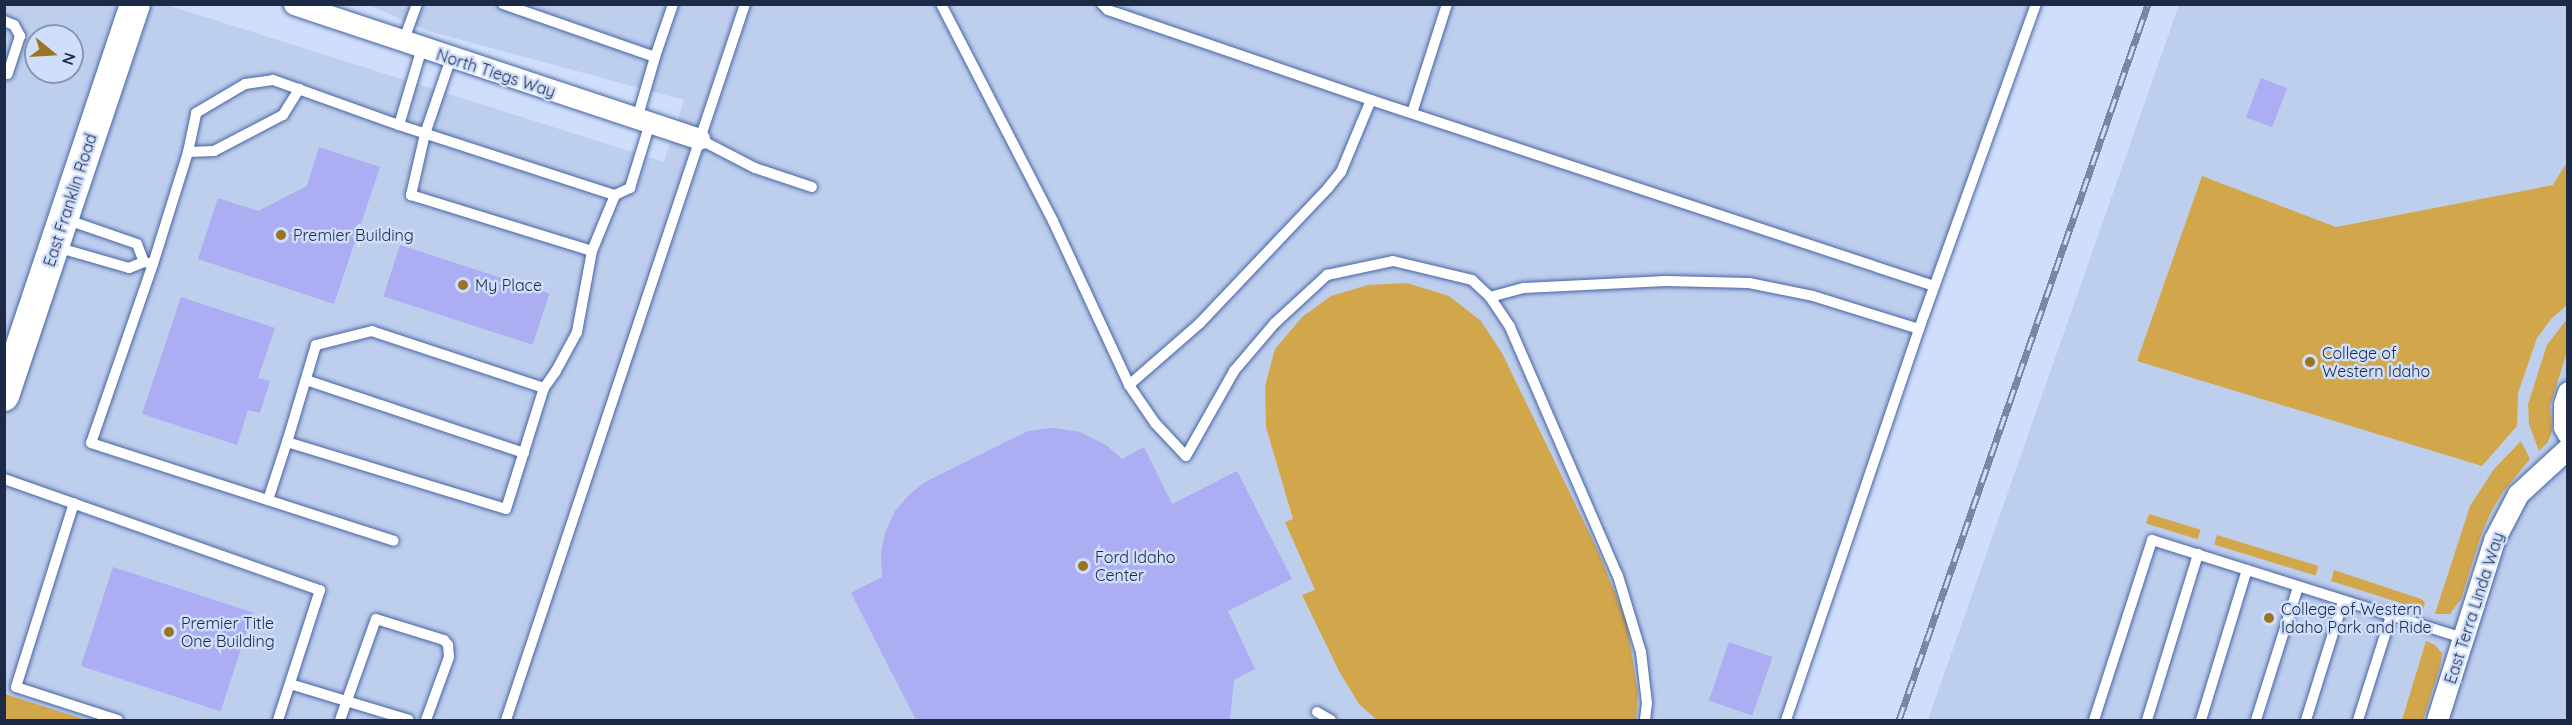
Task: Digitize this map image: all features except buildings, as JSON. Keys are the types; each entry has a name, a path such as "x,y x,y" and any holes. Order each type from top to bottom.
{"main road":[{"name":"East Franklin Road","path":"4,396 135,4"}],"street":[{"name":"North Tiegs Way","path":"294,4 699,139"},
{"path":"2568,392 2564,404 2564,427 2568,434"},
{"name":"East Terra Linda Way","path":"2438,720 2494,540 2518,494 2568,448"}],"lane":[{"path":"399,125 413,45 417,4"},
{"path":"503,4 655,57"},
{"path":"287,442 506,509 543,388 556,371 577,332 592,251 615,195 630,188 655,57 673,4"},
{"path":"506,720 745,4"},
{"path":"941,4 1053,221 1129,385 1155,423 1186,456 1233,371 1275,323 1327,275 1394,261 1472,280 1490,297 1510,327 1618,576 1641,652 1647,703 1645,720"},
{"path":"1102,4 1108,10 1371,100 1934,286"},
{"path":"1412,112 1447,4"},
{"path":"1786,720 1934,286 2036,4"},
{"path":"4,21 14,25 20,36 10,50 6,76"},
{"path":"451,58 424,134 411,195 592,251"},
{"path":"394,541 91,443 148,263 188,152 196,113 245,84 273,80 424,134 615,195"},
{"path":"188,152 214,151 283,115 300,89"},
{"path":"1129,385 1200,322 1328,188 1341,172 1371,100"},
{"path":"699,139 755,168 812,187"},
{"path":"63,218 137,244 148,263"},
{"path":"54,247 129,268 148,263"},
{"path":"1490,297 1524,288 1666,281 1749,282 1813,296 1919,329"},
{"path":"268,500 316,345 372,332 543,388"},
{"path":"306,380 524,453"},
{"path":"4,479 320,590 278,720"},
{"path":"74,503 16,687 118,720"},
{"path":"2094,720 2152,540 2463,638"},
{"path":"2147,720 2198,554"},
{"path":"2201,720 2247,570"},
{"path":"2256,720 2298,587"},
{"path":"2306,720 2343,601"},
{"path":"2358,720 2391,616"},
{"path":"340,720 376,619 444,640 448,645 449,657 430,717 426,720"},
{"path":"290,684 409,720"},
{"path":"1317,712 1331,720"}],"shaded area":[{"path":"4,5 167,5 664,162 684,100 428,31 369,5 2039,5 1788,720 5,720"},
{"name":"College of Western Idaho","path":"2179,5 2567,5 2567,720 1928,720"},
{"path":"2567,162 2567,305 2551,319 2537,338 2518,393 2517,426 2482,466 2137,361 2202,176 2336,227 2553,185"},
{"path":"1407,283 1449,296 1481,321 1502,353 1599,553 1627,623 1638,694 1636,720 1377,720 1359,704 1340,673 1302,595 1315,590 1285,522 1293,519 1266,427 1265,386 1275,349 1302,317 1331,296 1368,285"},
{"path":"2567,319 2567,352 2550,406 2552,431 2548,442 2539,451 2529,424 2528,404 2547,345"},
{"path":"2521,441 2530,459 2503,492 2491,512 2481,535 2461,599 2450,614 2435,614 2470,506 2494,469"},
{"path":"2149,514 2201,530 2198,539 2146,524"},
{"path":"2217,535 2318,566 2315,576 2214,545"},
{"path":"2334,570 2421,599 2425,602 2423,610 2331,581"},
{"path":"2426,641 2435,645 2442,653 2440,667 2423,720 2402,720"},
{"path":"5,694 86,720 5,720"}],"railway":[{"path":"1899,720 2148,4"}],"place":[{"name":"Premier Building","path":"281,235"},
{"name":"My Place","path":"463,285"},
{"name":"College of Western Idaho","path":"2310,362"},
{"name":"Ford Idaho Center","path":"1083,566"},
{"name":"College of Western Idaho Park and Ride","path":"2269,618"},
{"name":"Premier Title One Building","path":"169,632"}]}
